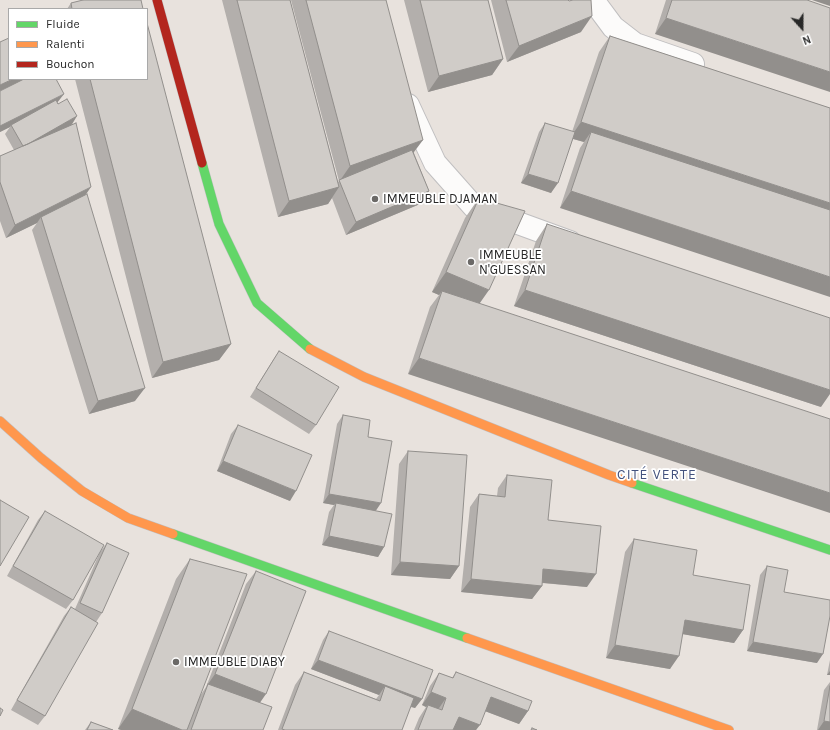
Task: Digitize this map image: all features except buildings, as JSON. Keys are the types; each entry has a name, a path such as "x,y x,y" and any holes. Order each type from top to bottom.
{"street":[{"path":"157,0 219,224 257,303 311,350 364,377 609,475 830,550"},
{"path":"593,0 613,26 635,44 710,70"},
{"path":"402,90 404,98 435,163 474,207 592,250"},
{"path":"0,421 41,458 82,491 128,518 729,730"}],"traffic: fast":[{"path":"202,163 219,224 257,303 310,349"},
{"path":"632,483 830,550"},
{"path":"173,534 467,638"}],"traffic: slow":[{"path":"310,349 364,377 632,483"},
{"path":"0,421 41,458 82,491 128,518 173,534"},
{"path":"467,638 729,730"}],"traffic: jam":[{"path":"157,0 202,163"}],"place":[{"name":"IMMEUBLE DJAMAN","path":"375,199"},
{"name":"IMMEUBLE N'GUESSAN","path":"471,262"},
{"name":"IMMEUBLE DIABY","path":"176,662"}],"district":[{"name":"CITÉ VERTE","path":"657,475"}]}
